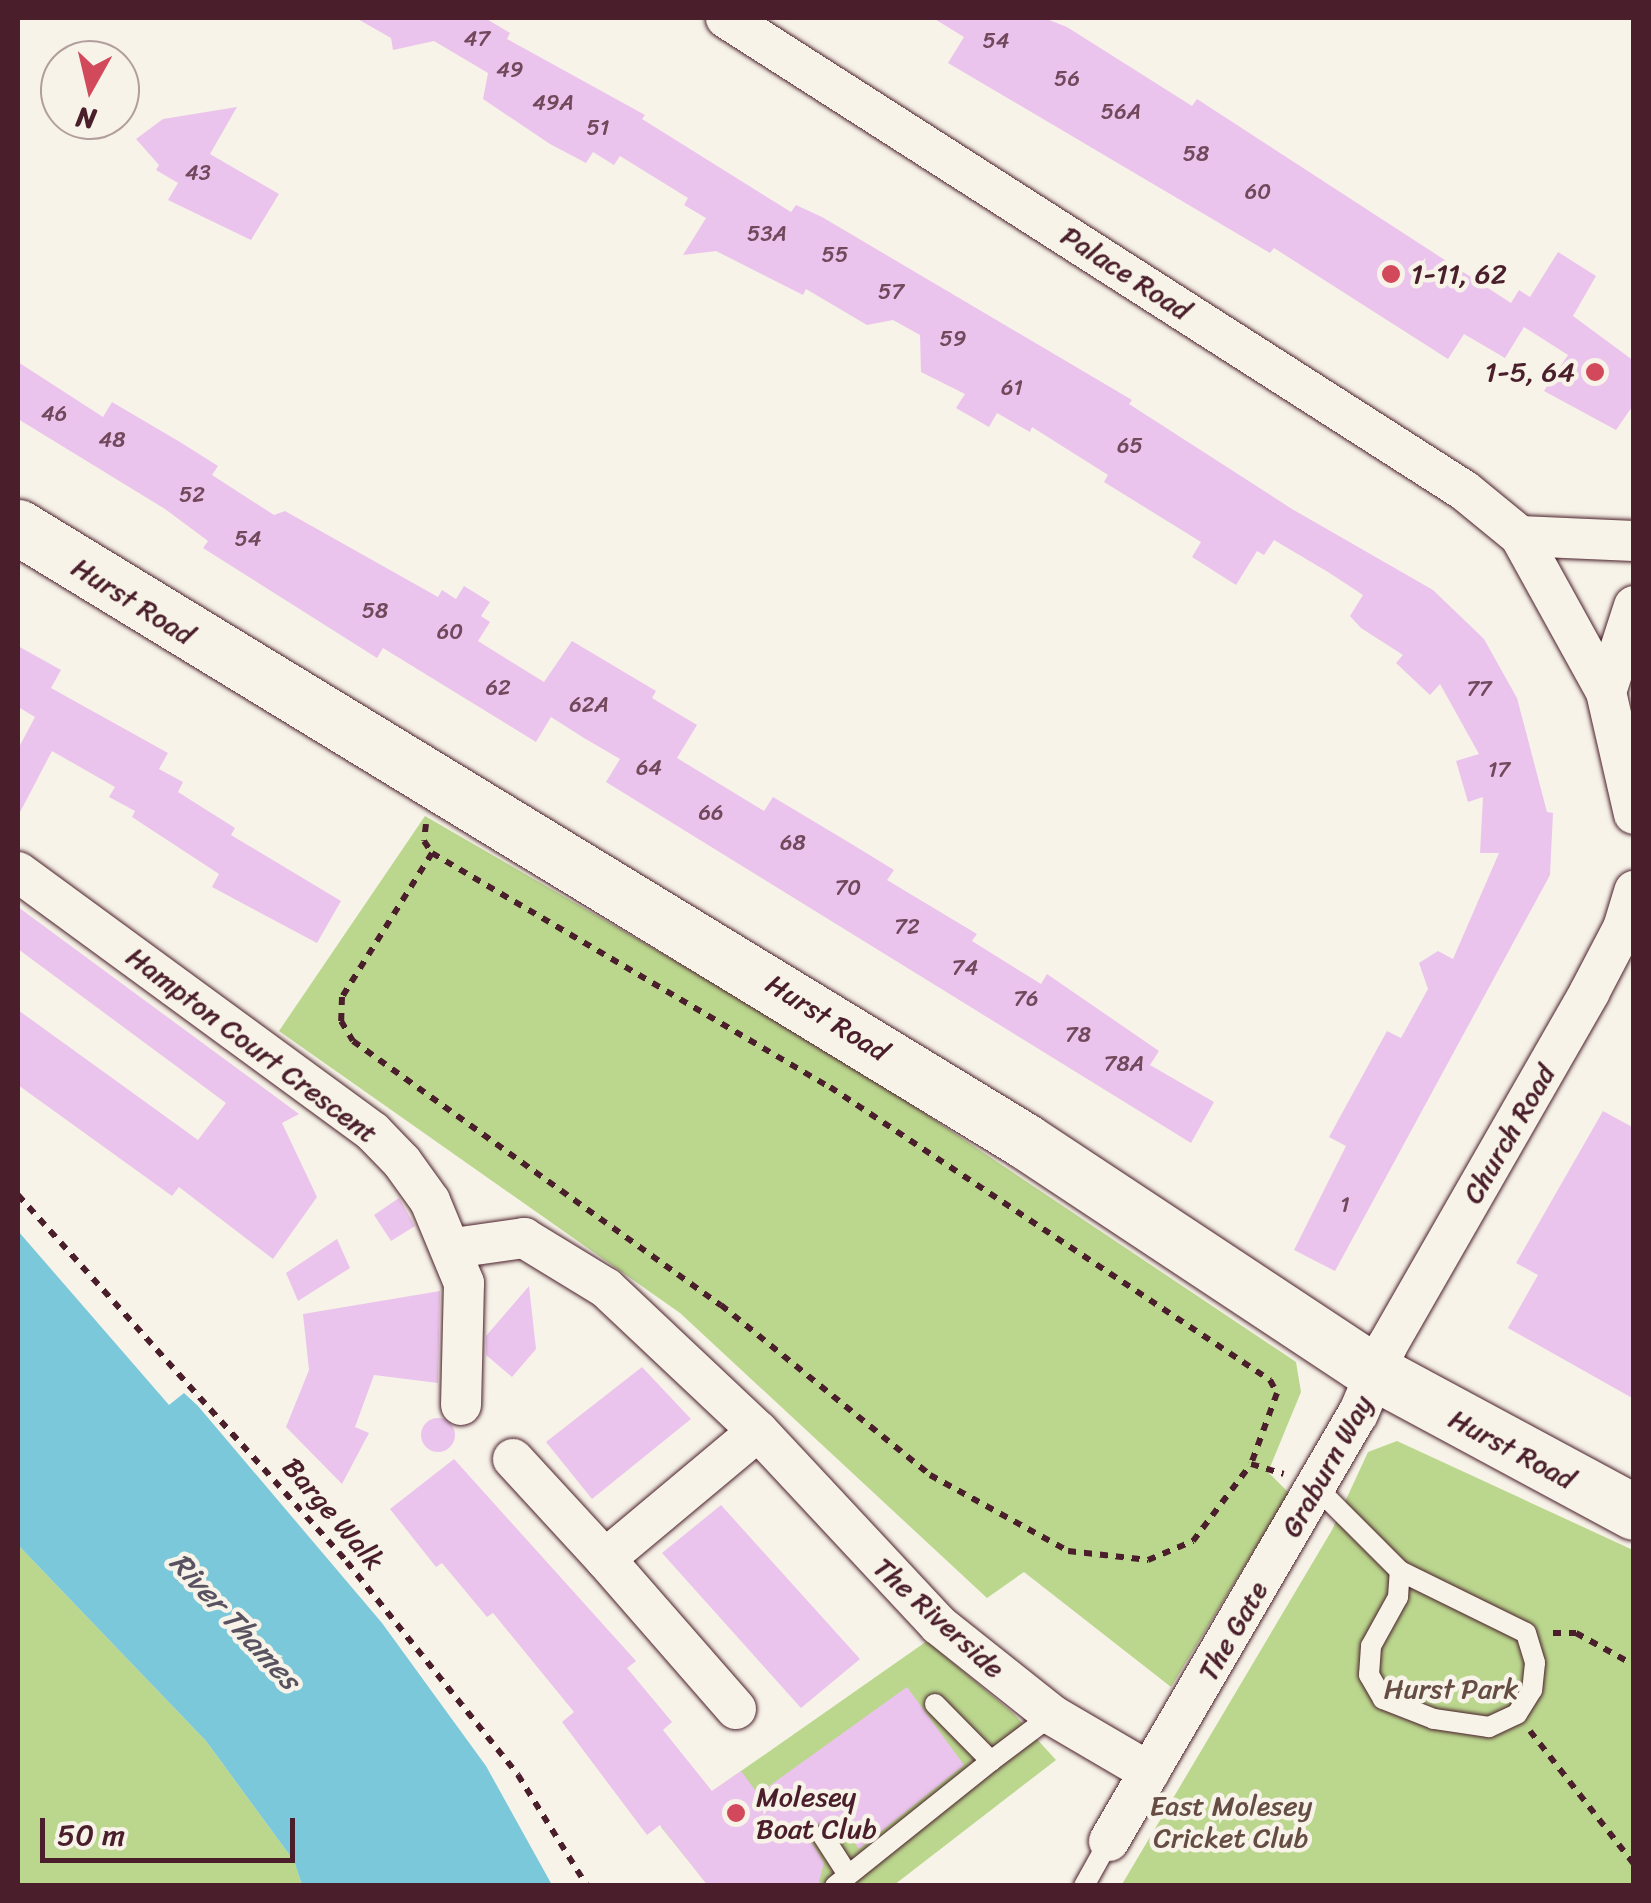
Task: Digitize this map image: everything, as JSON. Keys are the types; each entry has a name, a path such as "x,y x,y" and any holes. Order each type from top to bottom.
{"main road":[{"name":"Hurst Road","path":"18,528 945,1092 1376,1374 1634,1512"}],"street":[{"name":"Palace Road","path":"726,18 1465,491 1520,536 1606,692"},
{"path":"1520,536 1634,541"},
{"path":"1634,606 1606,692 1634,814"},
{"name":"Hampton Court Crescent","path":"18,872 372,1130 430,1201 454,1248 468,1322 461,1406"},
{"name":"Church Road","path":"1376,1374 1590,993 1623,928 1634,891"},
{"name":"The Riverside","path":"454,1248 524,1238 606,1288 758,1430 889,1577 1052,1715 1148,1772"},
{"name":"Graburn Way","path":"1276,1558 1376,1374"},
{"path":"605,1559 758,1430"},
{"path":"513,1460 736,1710"},
{"name":"The Gate","path":"1148,1772 1276,1558"},
{"path":"1109,1841 1148,1772"}],"lane":[{"path":"1317,1488 1400,1571 1526,1634 1535,1664 1532,1690 1517,1714 1489,1727 1434,1719 1384,1698 1369,1675 1371,1646 1398,1597 1400,1571"},
{"path":"935,1704 991,1761"},
{"path":"823,1836 842,1880 1052,1715"},
{"path":"1084,1886 1109,1841"}],"path":[{"path":"425,826 432,853 830,1088 1252,1366 1277,1393 1251,1464 1193,1541 1148,1560 1068,1551 930,1475 721,1305 353,1040 341,1021 342,997 432,853"},
{"name":"Barge Walk","path":"18,1194 347,1562 518,1775 587,1886"},
{"path":"1251,1464 1317,1488"},
{"path":"1526,1634 1576,1633 1634,1665"},
{"path":"1517,1714 1634,1864"}],"green space":[{"path":"425,816 839,1056 1296,1362 1301,1392 1268,1472 1289,1493 1171,1687 1024,1572 987,1598 680,1313 279,1031"},
{"name":"Hurst Park","path":"1397,1441 1633,1550 1633,1885 1121,1886 1332,1530 1368,1452"},
{"path":"18,1545 206,1741 294,1861 302,1885 18,1885"},
{"path":"927,1641 1013,1713 1056,1760 894,1885 708,1885 661,1827"}],"water":[{"name":"River Thames","path":"18,1231 169,1405 184,1393 198,1406 382,1623 486,1766 552,1885 302,1885 294,1861 206,1741 18,1545"}],"building":[{"path":"356,18 485,18 510,33 507,39 645,115 642,119 791,212 796,205 822,217 1132,400 1129,404 1292,509 1433,590 1484,639 1517,698 1547,812 1553,813 1550,875 1335,1271 1294,1250 1346,1146 1329,1137 1387,1031 1401,1038 1428,989 1419,963 1438,951 1453,959 1499,853 1480,853 1483,797 1468,802 1456,761 1479,754 1440,684 1430,695 1396,663 1403,655 1361,628 1350,616 1363,595 1328,572 1274,540 1264,555 1257,551 1236,585 1192,557 1201,542 1104,482 1108,475 1032,427 1030,432 997,413 989,427 956,408 965,394 921,372 920,335 893,320 867,325 806,289 803,295 716,251 683,255 706,218 684,205 688,198 620,156 614,165 593,152 586,163 550,144 483,99 488,73 434,41 393,50 391,38"},
{"path":"933,18 1044,18 1067,27 1192,106 1197,99 1511,303 1519,290 1530,297 1558,252 1596,276 1573,316 1634,361 1634,404 1616,430 1544,391 1568,355 1524,327 1505,358 1464,334 1448,359 1274,248 1270,253 948,63 964,37"},
{"path":"237,107 210,154 279,194 251,240 168,200 178,183 156,170 159,165 137,140 163,119"},
{"path":"18,362 103,417 112,402 180,442 218,466 212,475 274,515 285,511 438,597 442,590 456,599 464,586 490,602 481,616 490,622 478,641 544,682 572,641 656,691 652,698 697,725 677,758 764,811 773,797 845,840 894,870 887,880 977,934 972,941 1041,984 1047,974 1159,1051 1150,1065 1214,1102 1191,1143 606,782 620,759 551,717 536,742 383,648 377,658 203,548 208,541 165,509 18,419"},
{"path":"18,646 61,670 51,688 168,753 159,769 183,782 178,792 235,828 231,835 341,901 317,943 212,887 219,874 132,817 135,811 109,797 115,787 52,751 18,816 18,749 35,717 18,707"},
{"path":"18,907 299,1114 282,1123 317,1197 273,1259 179,1187 172,1196 18,1085 18,1010 198,1140 226,1103 18,949"},
{"path":"1603,1111 1634,1128 1634,1399 1508,1328 1538,1275 1516,1263"},
{"path":"399,1198 415,1226 391,1241 374,1215"},
{"path":"337,1239 350,1268 298,1301 286,1273"},
{"path":"529,1286 536,1349 512,1377 486,1355 486,1336"},
{"path":"440,1291 438,1383 374,1375 355,1427 369,1433 342,1484 286,1427 309,1370 303,1314"},
{"path":"642,1367 691,1419 592,1499 546,1442"},
{"path":"438,1418 450,1423 455,1435 450,1447 438,1452 426,1447 421,1435 426,1423"},
{"path":"454,1459 636,1661 627,1668 672,1722 663,1730 712,1791 741,1771 758,1794 907,1687 964,1765 859,1849 836,1817 833,1827 815,1825 809,1838 824,1863 818,1886 708,1886 660,1825 647,1835 562,1722 574,1712 493,1613 487,1617 442,1563 436,1567 390,1509"},
{"path":"721,1505 860,1659 801,1708 662,1553"}],"place":[{"name":"1-11, 62","path":"1391,274"},
{"name":"1-5, 64","path":"1595,372"},
{"name":"Molesey Boat Club","path":"736,1813"}],"park label":[{"name":"East Molesey Cricket Club","path":"1231,1822"}]}
